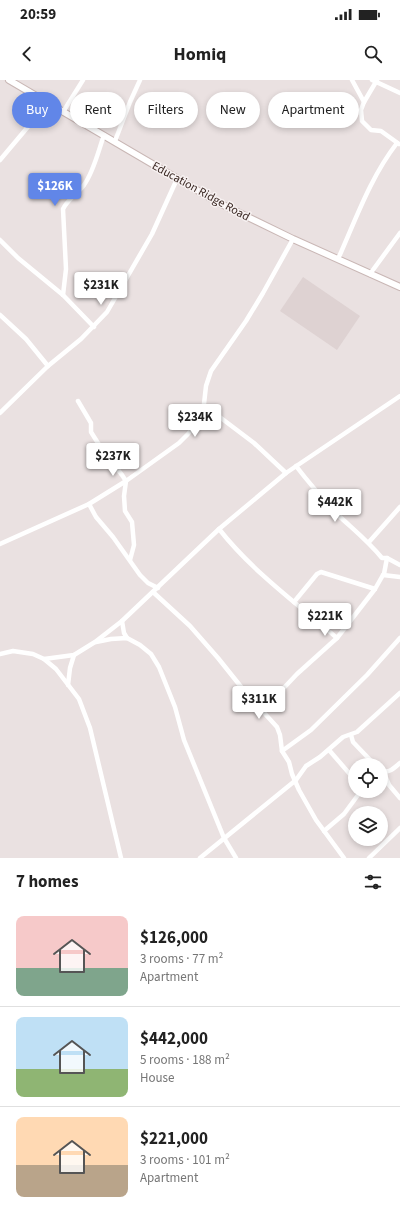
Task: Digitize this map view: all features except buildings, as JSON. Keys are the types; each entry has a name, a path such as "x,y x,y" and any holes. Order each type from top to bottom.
{"main road":[{"name":"Education Ridge Road","path":"9,80 29,92"},
{"name":"Education Ridge Road","path":"63,112 220,203 292,239 400,288"}],"street":[{"path":"63,112 83,80"},
{"path":"115,141 140,80"},
{"path":"352,80 364,102"},
{"path":"338,259 367,192 386,157 399,144 381,132 371,130 366,126 362,121 361,110 375,81 400,93"},
{"path":"0,160 27,128"},
{"path":"63,295 66,269 63,210 65,205 84,185 92,170 104,135"},
{"path":"0,413 48,366 94,327 107,312 148,240 177,179"},
{"path":"370,274 400,233"},
{"path":"203,413 206,386 211,371 219,357 234,339 253,310 292,239"},
{"path":"0,240 18,258 63,295 94,327"},
{"path":"0,316 26,339 48,366"},
{"path":"44,659 74,655 95,642 122,621 219,529 286,473 400,396"},
{"path":"78,401 91,423 91,432 103,452 126,481 124,496 125,511 132,522 134,545 130,560"},
{"path":"204,405 248,438 286,473"},
{"path":"0,544 89,504 126,481 179,443 194,426 198,417 203,413 214,413"},
{"path":"296,466 339,515 368,542 382,558 387,558 400,565"},
{"path":"89,504 96,517 140,575 148,583 158,588"},
{"path":"368,542 400,507"},
{"path":"219,529 231,544 261,575 337,638"},
{"path":"262,711 297,674 337,638 375,589 384,574 387,558"},
{"path":"294,602 317,574 321,572 375,589"},
{"path":"383,575 400,577"},
{"path":"153,592 190,626 277,727 280,735 282,751 289,762 292,774 296,780 299,790 324,831 344,858"},
{"path":"122,621 124,633 127,638 152,654 159,667 175,707 184,740 224,838 236,858"},
{"path":"95,642 127,638"},
{"path":"282,751 316,725 367,675 400,638"},
{"path":"0,654 13,651 33,654 44,659 56,669 79,699 90,728 122,858"},
{"path":"68,685 74,655"},
{"path":"200,858 296,780 306,766 329,750 339,739 351,735 361,729 400,693"},
{"path":"351,735 353,742 368,758"},
{"path":"329,750 348,772"},
{"path":"388,772 400,763"},
{"path":"388,785 400,798"},
{"path":"324,831 344,814 356,798"},
{"path":"369,858 400,828"}],"shaded area":[{"path":"303,277 360,316 337,350 280,311"}]}
